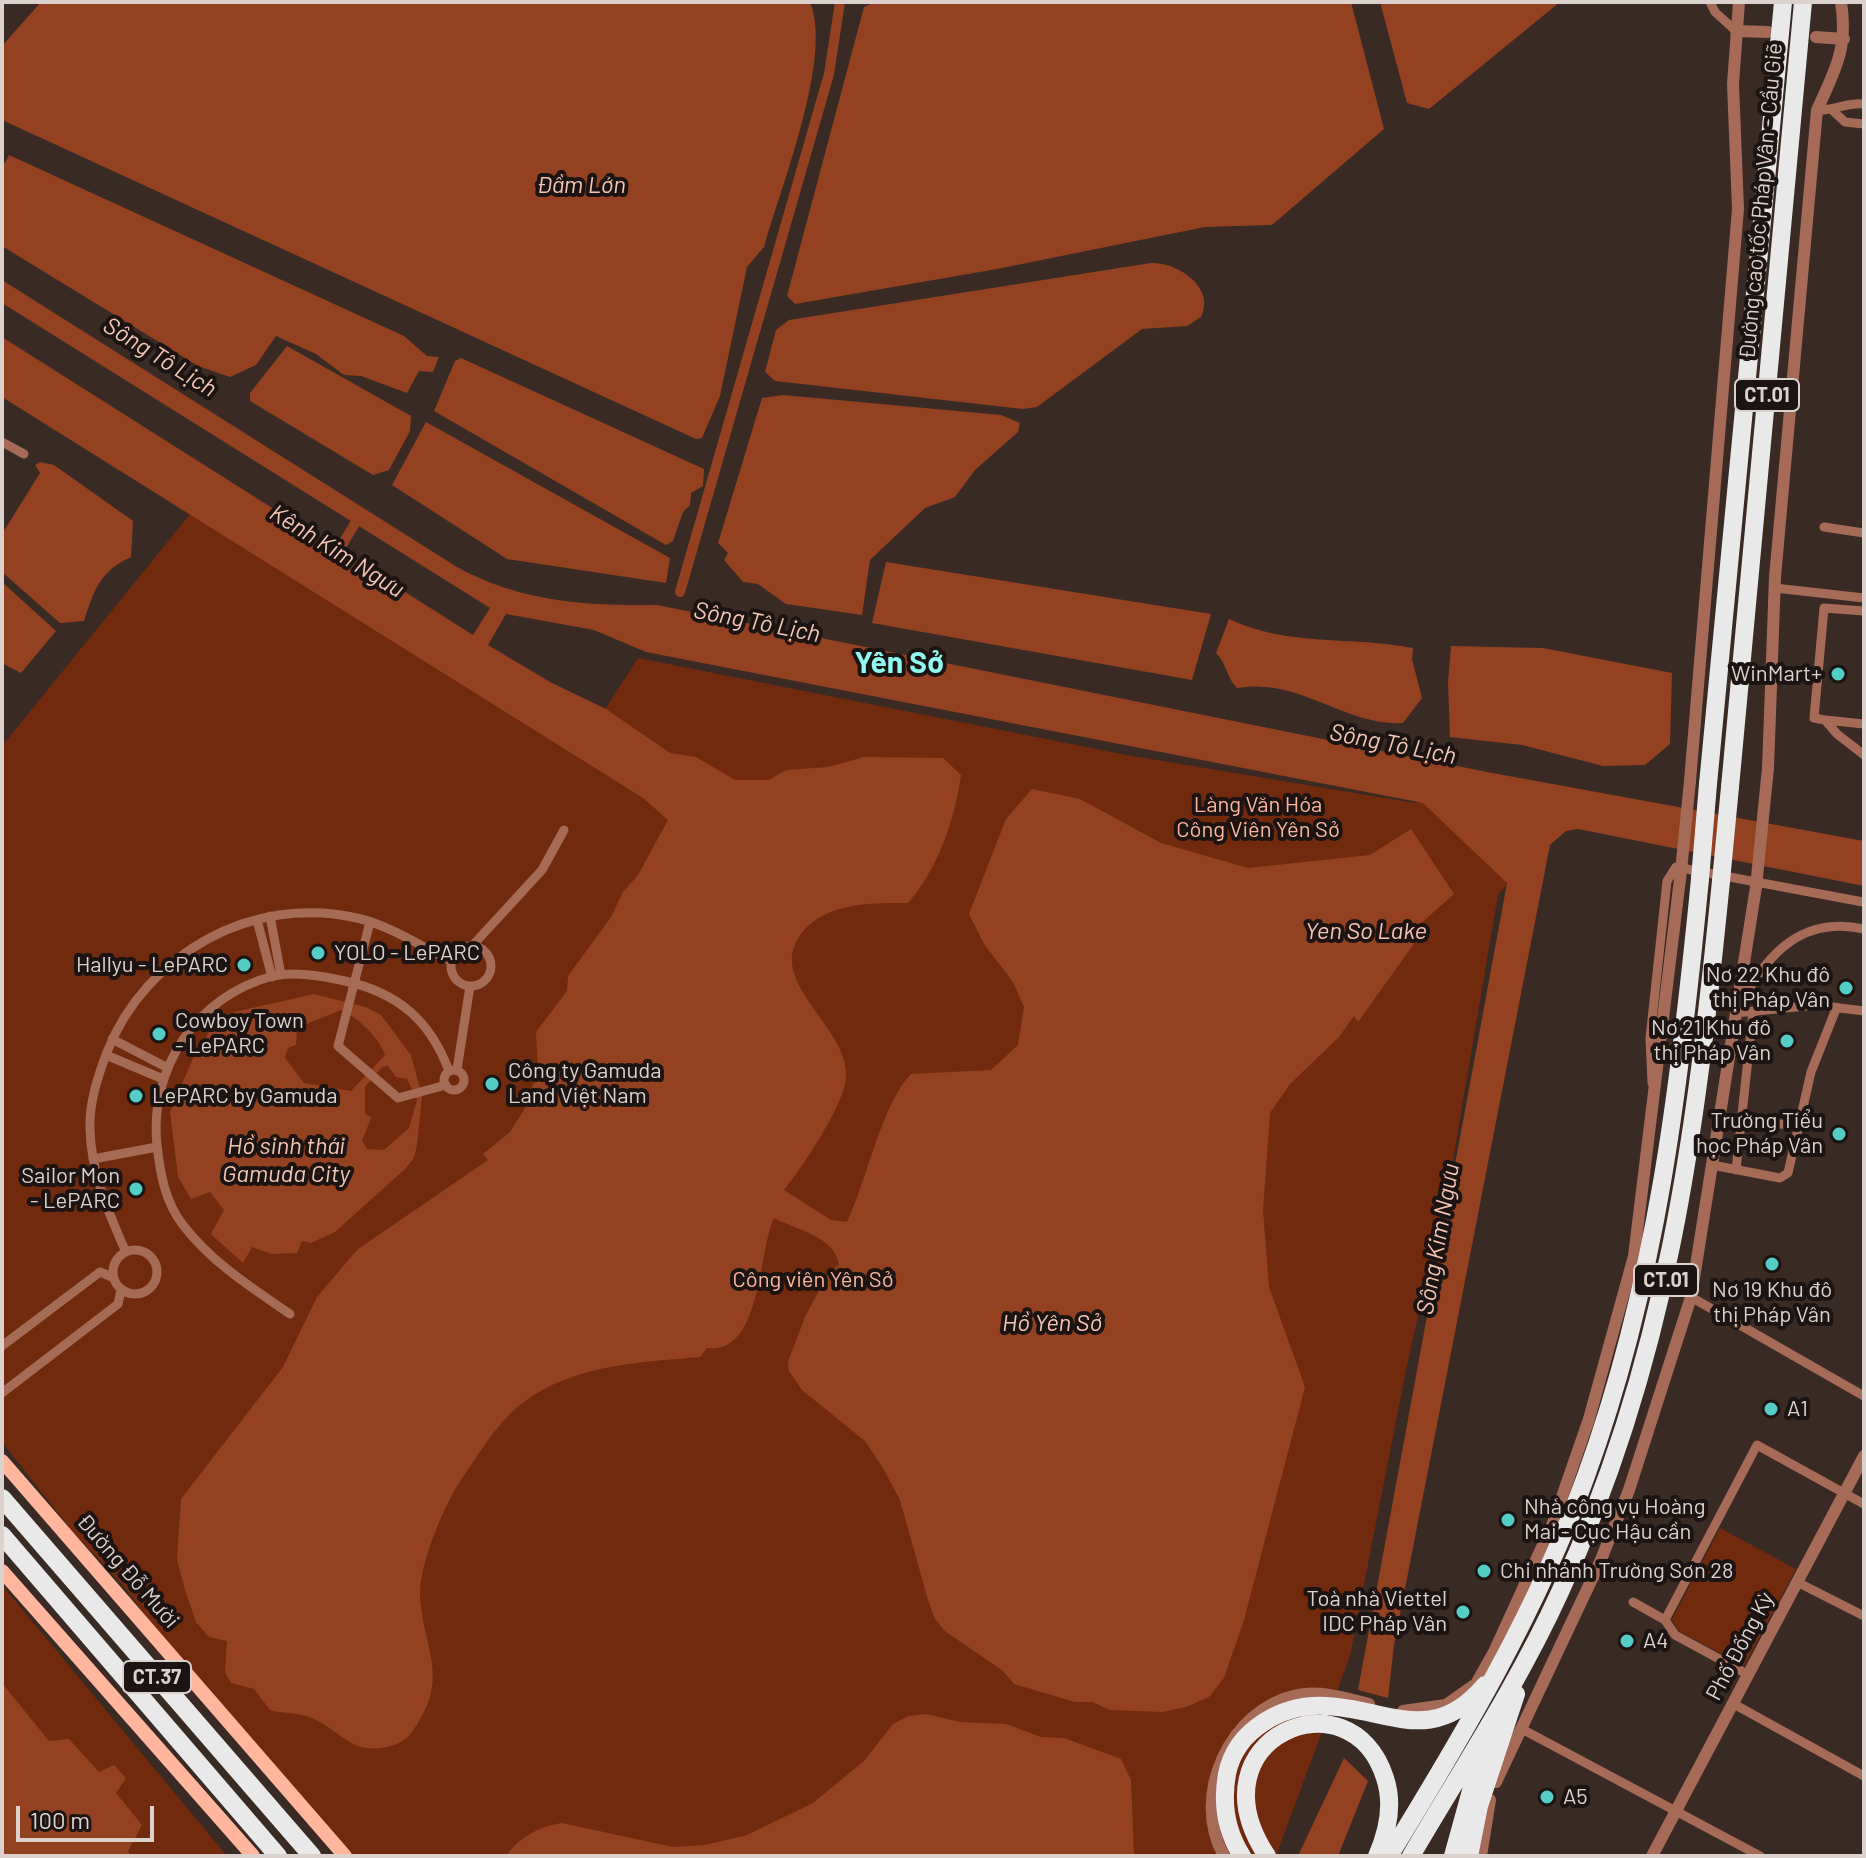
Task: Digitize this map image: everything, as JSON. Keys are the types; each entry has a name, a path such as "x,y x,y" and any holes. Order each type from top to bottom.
{"highway":[{"name":"Đường cao tốc Pháp Vân - Cầu Giẽ","path":"1699,782 1783,2"},
{"name":"Đường cao tốc Pháp Vân - Cầu Giẽ","path":"1528,1657 1561,1591 1614,1458 1642,1371 1667,1276 1695,1127 1803,2"},
{"name":"CT.01","path":"1389,1856 1483,1702 1507,1653 1586,1478 1631,1333 1659,1212 1673,1127 1700,879 1699,782"},
{"name":"CT.37","path":"2,1498 312,1856"},
{"name":"CT.37","path":"2,1535 278,1856"},
{"path":"1235,1854 1225,1806 1229,1765 1239,1747 1269,1718 1288,1711 1325,1706 1397,1720 1438,1716 1474,1697 1507,1653"},
{"name":"CT.01","path":"1411,1856 1528,1657"},
{"path":"1453,1856 1474,1780 1528,1657"},
{"path":"1469,1856 1479,1806 1528,1657"},
{"path":"1261,1848 1244,1806 1248,1772 1256,1758 1282,1732 1323,1724 1351,1733 1367,1744 1384,1772 1389,1815 1377,1856"}],"main road":[{"name":"Đường Đỗ Mười","path":"2,1461 345,1856"},
{"path":"2,1571 253,1856"}],"street":[{"path":"1710,2 1715,12 1736,31 1768,32"},
{"path":"1235,1854 1214,1833 1214,1783 1222,1756 1249,1719 1267,1706 1301,1694 1323,1694 1395,1711 1415,1711 1446,1705 1476,1684 1494,1652 1553,1523 1613,1339 1634,1256 1681,871 1699,782 1738,209 1733,84 1739,2"},
{"path":"1481,1856 1488,1807 1520,1728 1594,1575 1629,1490 1691,1297 1756,887 1768,768 1775,588 1817,110 1840,61 1844,39 1841,2"},
{"path":"1816,37 1844,39"},
{"path":"1817,110 1832,110 1846,102 1864,104"},
{"path":"1832,110 1845,122 1864,124"},
{"path":"2,442 24,454"},
{"path":"1824,527 1864,533"},
{"path":"1775,588 1864,598"},
{"path":"1864,611 1824,608 1814,718 1864,724"},
{"path":"1825,720 1837,734 1864,755"},
{"path":"473,945 486,953 491,967 485,981 470,986 453,976 451,961 459,949 473,945 542,870 564,830"},
{"path":"1654,1090 1648,1060 1670,872 1676,867 1687,866 1863,902"},
{"path":"125,1250 107,1209 93,1156 92,1114 98,1076 112,1039 140,993 171,962 221,931 270,916 325,913 370,922 451,961"},
{"path":"270,916 276,976"},
{"path":"257,920 276,976"},
{"path":"370,922 338,1046 398,1098 446,1085"},
{"path":"1735,1013 1758,971 1783,944 1837,923 1864,929"},
{"path":"290,1314 215,1258 181,1223 160,1180 154,1118 166,1067 200,1017 232,991 276,976 322,975 368,986 409,1007 440,1046 453,1070 464,1076 463,1086 454,1090 446,1085 444,1079 453,1070 470,986"},
{"path":"1735,1013 1780,1006 1816,1005 1864,1011"},
{"path":"1712,1165 1785,1177 1790,1169 1811,1072 1836,1009"},
{"path":"1736,1170 1753,1012"},
{"path":"112,1039 166,1067"},
{"path":"106,1055 163,1079"},
{"path":"1743,1120 1799,1126"},
{"path":"93,1156 157,1145"},
{"path":"2,1346 100,1272 112,1277 121,1290 136,1294 151,1288 158,1274 154,1259 141,1250 125,1250 114,1261 112,1277"},
{"path":"2,1393 118,1304 121,1290"},
{"path":"1691,1297 1864,1396"},
{"path":"1665,1620 1757,1445 1864,1504"},
{"name":"Phố Đống Kỳ","path":"1652,1856 1864,1456"},
{"path":"1797,1582 1864,1616"},
{"path":"1633,1602 1665,1620 1675,1635 1747,1674"},
{"path":"1732,1703 1864,1776"},
{"path":"1520,1728 1674,1813 1760,1856"}],"green space":[{"name":"Công viên Yên Sở","path":"191,513 577,753 638,658 1127,755 1415,803 1423,801 1508,883 1498,895 1453,1160 1406,1370 1350,1656 1276,1856 352,1856 170,1648 121,1583 73,1532 2,1442 2,746"},
{"path":"1720,1528 1796,1569 1744,1666 1677,1630 1672,1619"},
{"path":"2,1585 227,1856 2,1856"}],"water":[{"name":"Đầm Lớn","path":"41,2 810,2 815,26 815,55 802,123 764,247 747,267 720,396 702,438 696,439 2,120 2,46"},
{"path":"875,2 1351,2 1384,129 1272,225 1205,227 997,269 795,304 787,296 864,7"},
{"path":"1380,2 1560,2 1429,109 1407,103"},
{"path":"9,155 404,336 427,356 439,357 433,372 419,371 407,393 361,376 344,375 316,354 276,336 256,365 230,377 198,366 2,246 2,168"},
{"path":"1151,263 1172,267 1199,286 1204,306 1201,317 1187,326 1142,329 1037,407 1023,409 775,381 765,372 776,330 789,320"},
{"name":"Hồ Yên Sở","path":"2,280 457,567 505,588 580,603 657,605 1487,772 1864,841 1864,886 1578,829 1566,831 1550,845 1394,1645 1388,1698 1358,1690 1507,883 1423,803 646,652 594,630 506,614 488,645 550,682 606,709 670,753 696,757 735,780 769,780 786,770 828,767 864,757 943,758 961,775 944,843 919,890 908,903 853,906 826,914 804,930 793,949 793,967 799,985 835,1040 844,1059 846,1078 844,1090 830,1120 784,1190 831,1220 847,1222 891,1104 911,1074 991,1070 1018,1045 1024,1007 1013,982 984,944 969,914 1006,819 1032,789 1080,799 1161,843 1248,868 1370,855 1411,829 1454,894 1419,925 1423,931 1358,1022 1354,1016 1339,1037 1290,1084 1270,1113 1263,1210 1269,1287 1305,1387 1244,1620 1224,1678 1209,1697 1163,1712 1110,1710 1092,1702 1075,1702 1014,1684 1003,1671 945,1631 935,1619 900,1500 883,1468 865,1441 802,1390 789,1371 788,1362 805,1317 829,1271 839,1265 836,1255 822,1241 774,1218 748,1319 738,1335 725,1346 707,1348 700,1357 598,1370 549,1387 507,1417 483,1447 447,1504 424,1566 421,1611 431,1658 432,1688 428,1704 406,1739 379,1748 356,1745 306,1716 270,1710 254,1689 231,1683 225,1672 227,1641 209,1637 196,1622 185,1590 177,1559 181,1499 283,1367 317,1297 358,1249 488,1160 483,1154 510,1132 524,1110 538,1071 536,1032 567,991 568,976 611,917 623,892 638,875 668,820 643,798 2,397 2,337 473,635 490,608 2,303"},
{"path":"287,346 411,416 410,431 389,470 373,475 250,401 250,393"},
{"path":"461,358 704,469 703,486 691,493 690,505 683,512 673,541 666,545 434,411 455,361"},
{"path":"783,395 1001,415 1020,423 1018,432 975,470 955,497 925,508 870,560 862,615 786,604 758,584 743,582 724,560 728,553 718,543 762,398"},
{"path":"426,422 670,558 666,583 507,559 392,485"},
{"path":"40,462 54,465 133,521 131,557 105,575 84,621 60,623 2,572 2,534 40,473 35,465"},
{"path":"886,562 1211,614 1192,680 872,623"},
{"path":"2,582 56,631 21,673 2,663"},
{"path":"1229,619 1274,634 1413,648 1412,659 1422,698 1403,723 1381,722 1282,689 1260,686 1237,688 1216,653"},
{"path":"1451,646 1543,648 1672,673 1670,744 1645,765 1603,766 1522,745 1450,737 1448,682"},
{"name":"Hồ sinh thái Gamuda City","path":"314,994 366,1007 381,1015 411,1055 422,1096 414,1158 405,1169 335,1232 311,1243 302,1241 297,1253 272,1254 252,1247 243,1263 211,1234 224,1210 210,1192 191,1199 178,1177 170,1112 194,1056 209,1032 230,1013","holes":["341,1010 367,1029 385,1055 351,1091 304,1083 285,1058 288,1048 296,1045 297,1028","388,1066 396,1077 407,1079 417,1100 409,1128 384,1150 367,1149 362,1141 371,1118 365,1113 365,1087 382,1067"]},
{"path":"2,1683 49,1741 69,1739 99,1772 114,1765 126,1778 116,1793 142,1825 128,1851 131,1856 2,1856"},
{"path":"926,1714 960,1722 1006,1724 1041,1737 1064,1738 1121,1759 1131,1780 1134,1856 506,1856 517,1843 531,1834 562,1823 673,1847 705,1845 747,1835 813,1803 864,1761 893,1724 909,1716"},
{"path":"1344,1758 1368,1781 1338,1856 1298,1856"}],"waterway":[{"path":"680,592 829,74 840,2"},
{"name":"Kênh Kim Ngưu","path":"333,560 360,515"}],"place":[{"name":"WinMart+","path":"1838,674"},
{"name":"YOLO - LePARC","path":"318,953"},
{"name":"Hallyu - LePARC","path":"244,965"},
{"name":"Nơ 22 Khu đô thị Pháp Vân","path":"1846,988"},
{"name":"Cowboy Town - LePARC","path":"159,1034"},
{"name":"Nơ 21 Khu đô thị Pháp Vân","path":"1787,1041"},
{"name":"Công ty Gamuda Land Việt Nam","path":"492,1084"},
{"name":"LePARC by Gamuda","path":"136,1096"},
{"name":"Trường Tiểu học Pháp Vân","path":"1839,1134"},
{"name":"Sailor Mon - LePARC","path":"136,1189"},
{"name":"Nơ 19 Khu đô thị Pháp Vân","path":"1772,1264"},
{"name":"A1","path":"1771,1409"},
{"name":"Nhà công vụ Hoàng Mai - Cục Hậu cần","path":"1508,1520"},
{"name":"Chi nhánh Trường Sơn 28","path":"1484,1571"},
{"name":"Toà nhà Viettel IDC Pháp Vân","path":"1463,1612"},
{"name":"A4","path":"1627,1641"},
{"name":"A5","path":"1547,1797"}],"district":[{"name":"Yên Sở","path":"899,663"}],"water label":[{"name":"Sông Tô Lịch","path":"160,357"},
{"name":"Sông Tô Lịch","path":"757,622"},
{"name":"Sông Tô Lịch","path":"1393,744"},
{"name":"Yen So Lake","path":"1366,931"},
{"name":"Sông Kim Ngưu","path":"1438,1239"}],"park label":[{"name":"Làng Văn Hóa Công Viên Yên Sở","path":"1258,818"}]}
